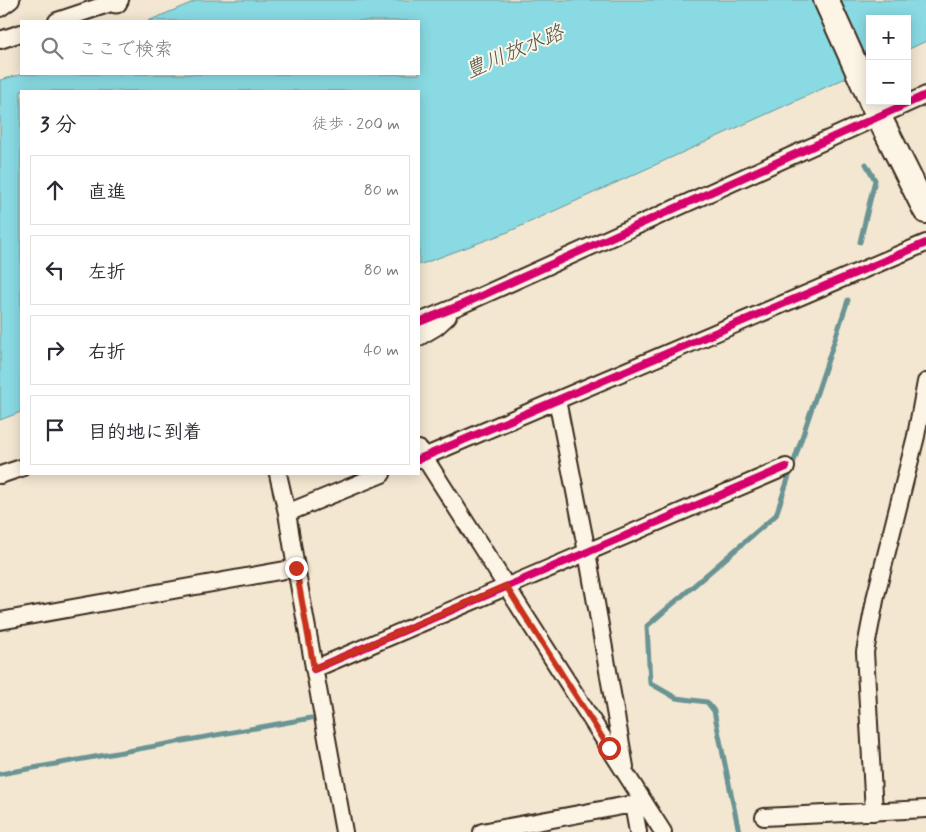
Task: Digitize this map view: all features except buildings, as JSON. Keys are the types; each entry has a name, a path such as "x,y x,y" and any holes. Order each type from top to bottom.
{"main road":[{"path":"826,0 866,90"},
{"path":"873,105 926,211"}],"street":[{"path":"0,8 10,0"},
{"path":"60,20 118,1"},
{"path":"0,40 20,33"},
{"path":"911,96 926,94"},
{"path":"420,322 461,305 866,103"},
{"path":"663,832 638,803 627,776 420,455 557,400 926,243"},
{"path":"420,336 436,327 461,305"},
{"path":"874,812 865,652 876,595 916,436 926,382"},
{"path":"557,400 587,552 627,776"},
{"path":"314,669 786,467"},
{"path":"0,475 20,468"},
{"path":"278,475 287,513 344,832"},
{"path":"287,513 380,475"},
{"path":"0,621 296,568"},
{"path":"482,832 638,803"},
{"path":"638,803 638,832"},
{"path":"764,817 926,809"}],"water":[{"name":"豊川放水路","path":"198,0 926,0 926,41 911,48 911,15 866,15 866,69 508,232 420,265 420,90 20,90 20,412 0,420 0,80 20,75 420,75 420,20 150,20"}],"waterway":[{"path":"860,242 875,180 866,164"},
{"path":"739,832 714,711 707,702 676,698 650,683 647,626 776,515 848,300"},
{"path":"0,774 311,718"}],"cycle path":[{"path":"420,322 461,305 926,95"},
{"path":"420,459 926,243"},
{"path":"314,669 786,467"}],"route":[{"path":"296,568 314,669 506,586 609,748"}]}
